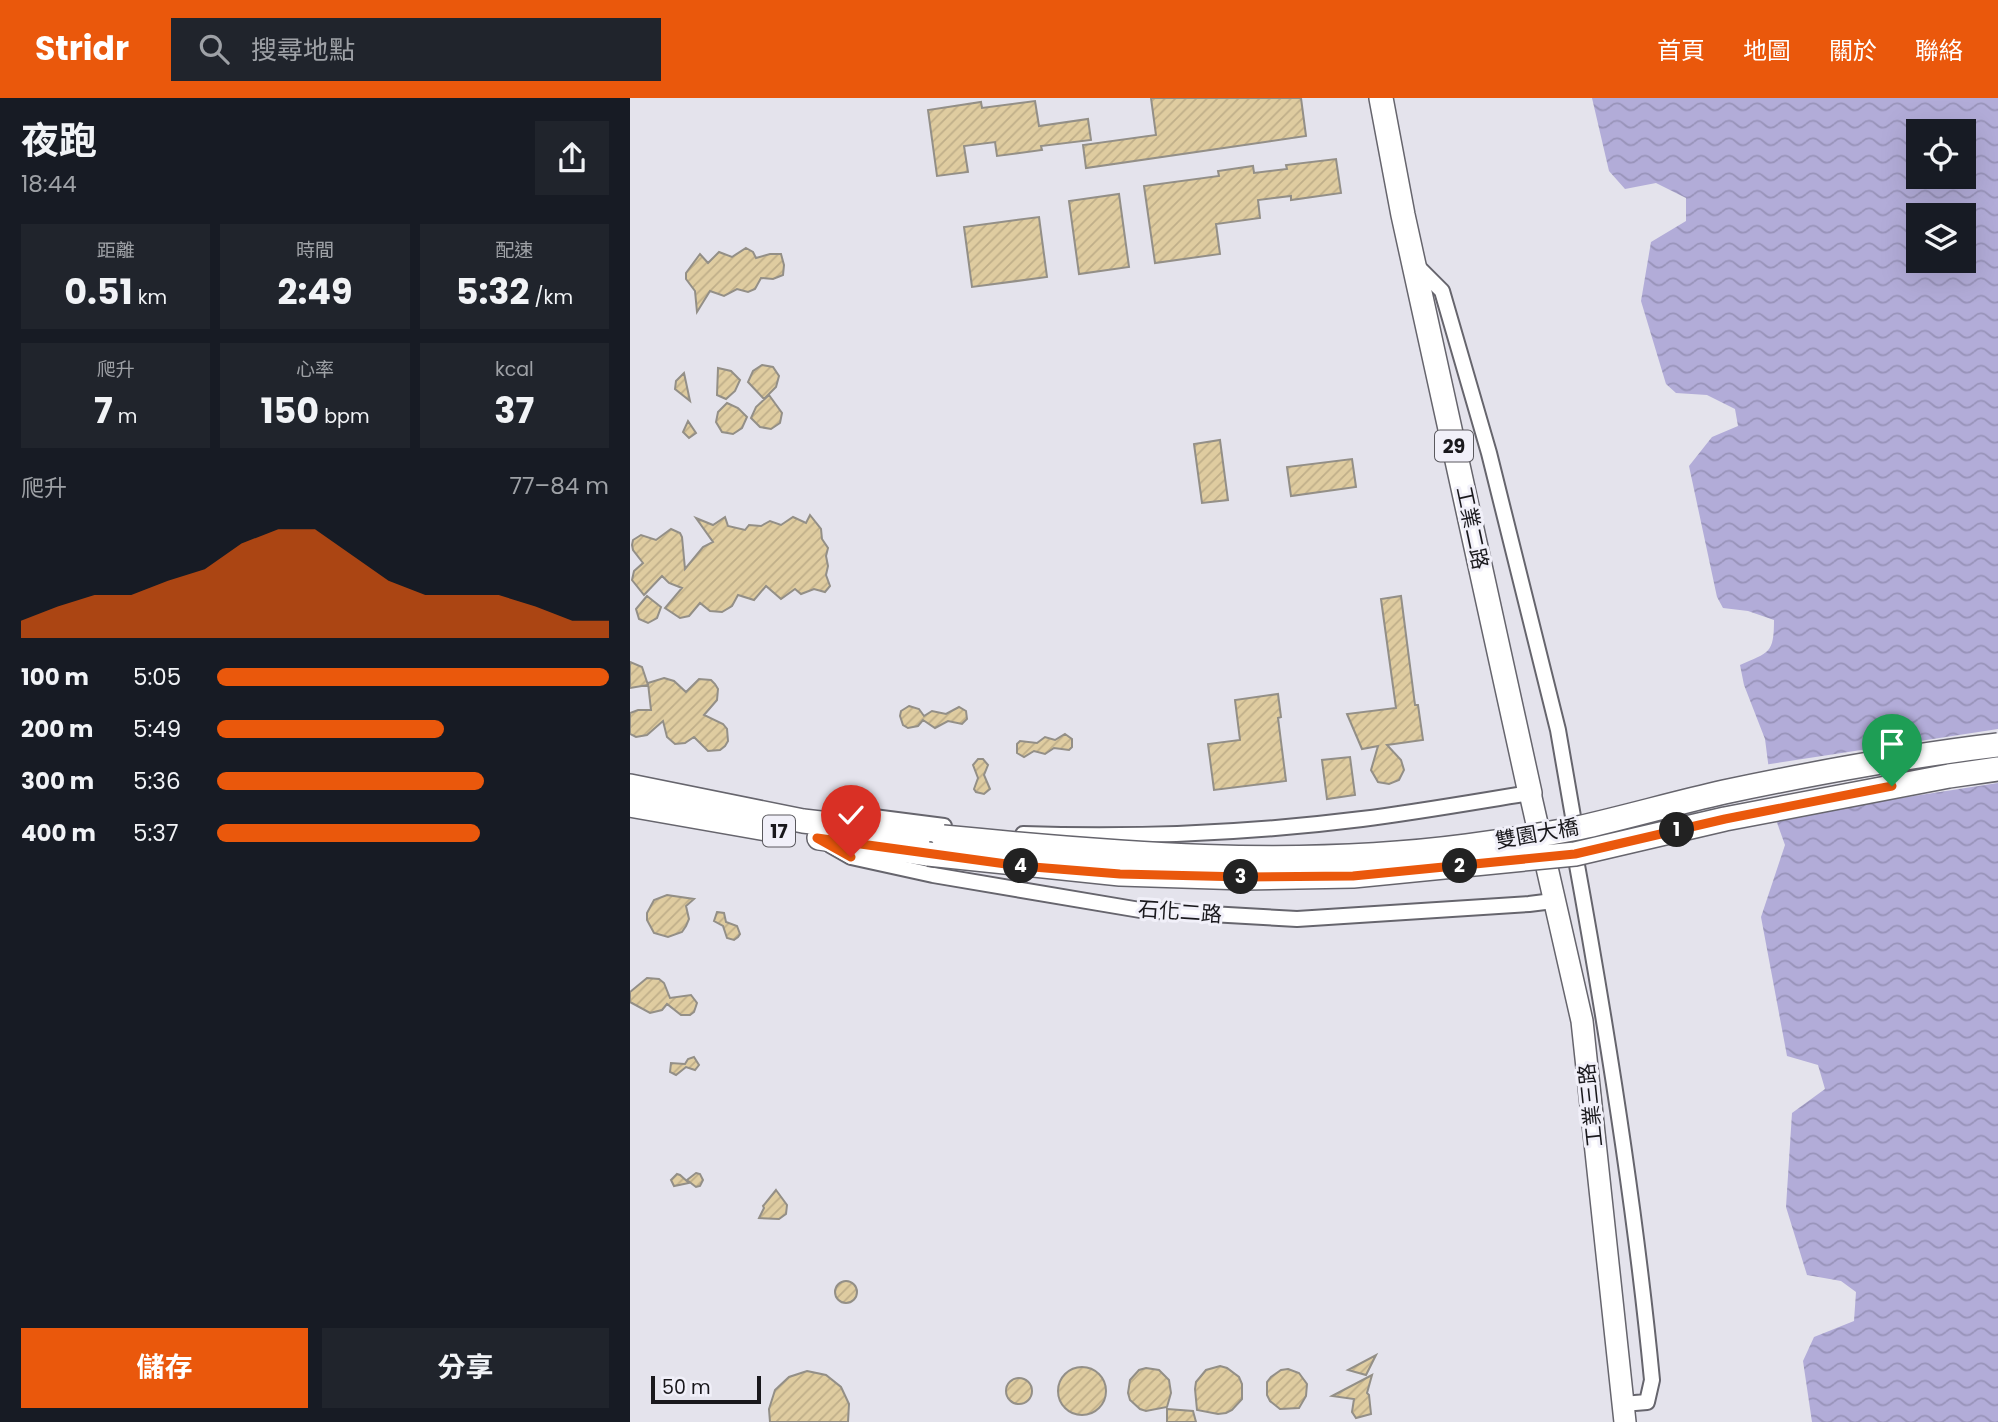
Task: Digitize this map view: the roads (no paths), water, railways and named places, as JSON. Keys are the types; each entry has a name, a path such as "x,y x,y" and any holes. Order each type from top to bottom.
{"main road":[{"name":"工業二路","path":"1381,98 1414,264 1530,793"},
{"name":"雙園大橋","path":"935,846 1077,850 1214,859 1353,857 1465,846 1575,828 1721,793 1807,776 1998,745"},
{"name":"雙園大橋","path":"935,846 1120,874 1353,876 1575,854 1725,819 1998,769"},
{"name":"石化二路","path":"630,786 810,829"},
{"name":"石化二路","path":"630,805 935,846"}],"street":[{"path":"1414,264 1442,291 1489,453 1558,730 1575,828"},
{"name":"石化二路","path":"810,829 866,816 1002,833 1096,836 1202,833 1360,819 1530,793"},
{"name":"工業三路","path":"1530,793 1581,1021 1623,1413"},
{"name":"石化二路","path":"810,829 851,857 933,875 1140,910 1297,919 1553,901"},
{"path":"1575,854 1618,1103 1635,1222 1652,1380 1647,1402 1623,1413"}],"water":[{"path":"1592,98 1998,98 1998,1422 1812,1422 1803,1361 1814,1337 1854,1321 1856,1292 1841,1281 1807,1275 1786,1207 1792,1113 1825,1089 1818,1065 1787,1056 1761,917 1785,845 1775,817 1765,739 1744,685 1740,665 1768,650 1773,640 1774,620 1748,611 1723,608 1717,597 1689,466 1712,437 1738,426 1735,409 1707,395 1676,393 1666,384 1641,301 1651,242 1686,221 1686,198 1656,183 1625,189 1609,171"}]}
